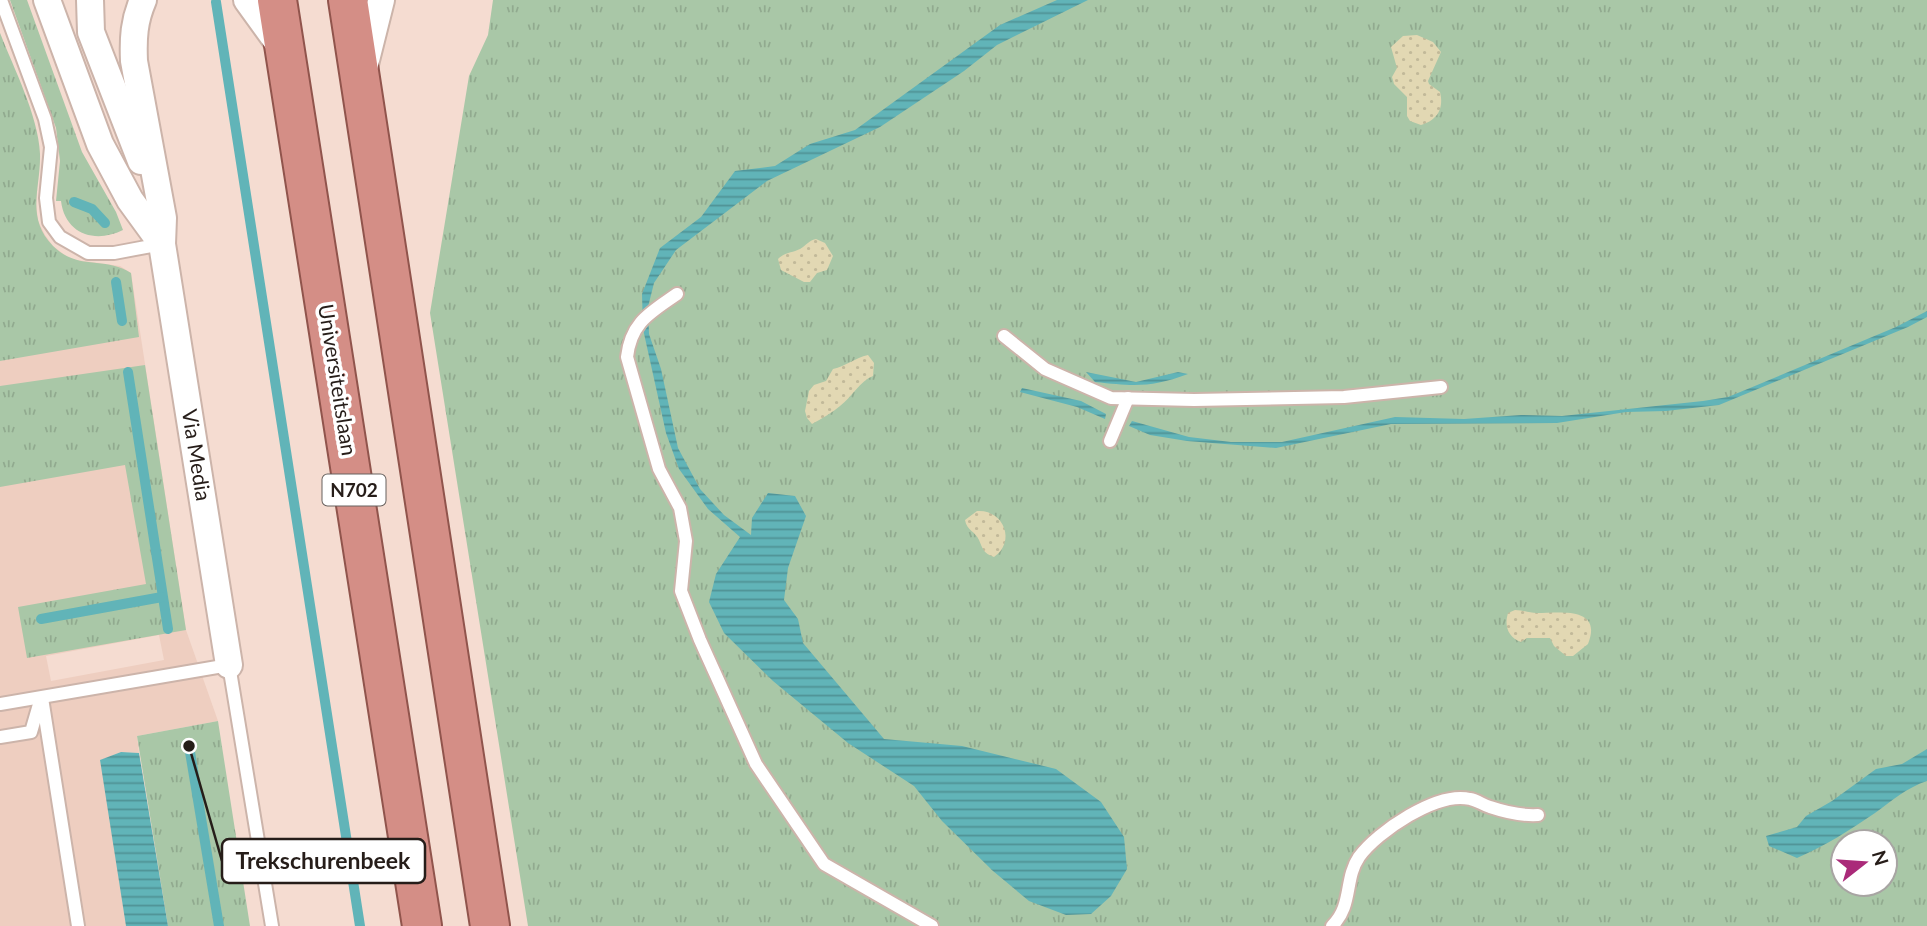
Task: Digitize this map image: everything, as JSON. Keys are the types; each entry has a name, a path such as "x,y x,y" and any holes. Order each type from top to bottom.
{"highway":[{"name":"Universiteitslaan","path":"277,0 422,926"},
{"path":"348,0 490,926"}],"street":[{"name":"Via Media","path":"47,0 100,144 130,200 162,231"},
{"name":"Via Media","path":"90,0 91,32 162,231"},
{"name":"Via Media","path":"144,0 136,16 133,34 134,61 229,665"},
{"path":"247,0 286,53"},
{"path":"360,87 381,0"}],"lane":[{"path":"1,0 46,120 51,147 46,198 49,222 60,237 88,253 114,253 162,231"},
{"path":"677,294 645,317 629,338 627,357 659,469 680,508 686,541 681,591 700,640 756,764 824,864 932,926"},
{"path":"1004,336 1045,369 1111,398 1195,400 1344,397 1441,387"},
{"path":"1110,441 1128,398"},
{"path":"0,704 229,665 272,926"},
{"path":"0,737 31,732 41,698"},
{"path":"41,698 78,926"},
{"path":"1332,926 1342,916 1357,859 1371,843 1426,807 1452,797 1470,799 1490,808 1517,814 1538,815"}],"shaded area":[{"path":"0,33 37,135 40,156 36,203 38,221 45,235 53,246 70,259 120,266 131,273 186,630 218,721 137,736 139,753 121,752 101,760 126,926 0,926","holes":["159,635 164,660 51,681 46,656"]}],"green space":[{"path":"10,0 27,0 82,152 116,212 123,230 102,236 83,233 68,221 61,201 56,201 60,161 56,128"},
{"path":"493,0 1927,0 1927,926 528,926 430,313 469,76 488,35"},
{"path":"0,33 35,124 40,154 36,202 39,224 44,235 62,254 82,261 111,265 131,273 139,337 0,361"},
{"path":"145,365 186,630 27,658 18,607 146,584 125,465 0,487 0,386"},
{"path":"218,721 250,926 168,926 137,736"}],"sand":[{"path":"1417,35 1433,42 1441,52 1428,81 1440,92 1440,108 1436,117 1421,125 1410,121 1407,116 1407,97 1394,84 1392,77 1397,68 1391,47 1403,36"},
{"path":"816,239 825,243 833,256 827,270 817,273 810,282 804,282 781,270 778,259"},
{"path":"868,355 874,363 873,376 837,408 812,424 805,411 809,391 814,385 826,381 833,369"},
{"path":"977,511 994,515 1004,527 1005,543 994,557 984,550 966,524 965,520"},
{"path":"1515,610 1577,614 1585,617 1590,623 1591,632 1588,644 1573,656 1566,656 1554,646 1550,638 1527,638 1521,642 1510,634 1507,627 1508,613"}],"water":[{"path":"1057,0 1088,0 997,45 964,71 880,127 767,181 676,250 654,283 648,307 649,334 661,369 678,448 700,489 724,515 751,535 752,518 768,493 795,496 806,516 788,568 784,600 798,619 803,643 884,739 962,746 1056,769 1101,802 1124,837 1127,869 1111,896 1091,914 1066,915 1029,901 993,871 942,821 914,786 848,743 773,681 724,633 709,602 716,574 740,537 708,509 679,469 666,433 643,329 642,294 660,248 701,217 735,171 775,166 810,144 855,130 1000,25"},
{"path":"1927,311 1927,317 1908,327 1719,405 1626,412 1557,423 1391,424 1276,448 1187,441 1150,435 1129,426 1132,421 1189,437 1231,442 1282,442 1395,417 1464,419 1521,415 1562,416 1703,401 1728,397 1896,327"},
{"path":"1086,372 1136,382 1178,372 1188,374 1163,382 1131,385 1095,382"},
{"path":"1022,388 1081,401 1106,414 1105,419 1077,407 1020,392"},
{"path":"1927,749 1927,781 1906,791 1853,828 1829,828 1829,842 1797,858 1769,846 1766,836 1797,827 1806,816 1876,769 1902,764"},
{"path":"121,752 139,753 168,926 126,926 100,760"}],"waterway":[{"path":"216,2 360,926"},
{"path":"74,202 92,209 105,223"},
{"path":"116,282 122,321"},
{"path":"128,372 168,629"},
{"path":"41,619 162,597"},
{"path":"189,746 219,926"}],"place":[{"name":"Trekschurenbeek","path":"189,746"}]}
